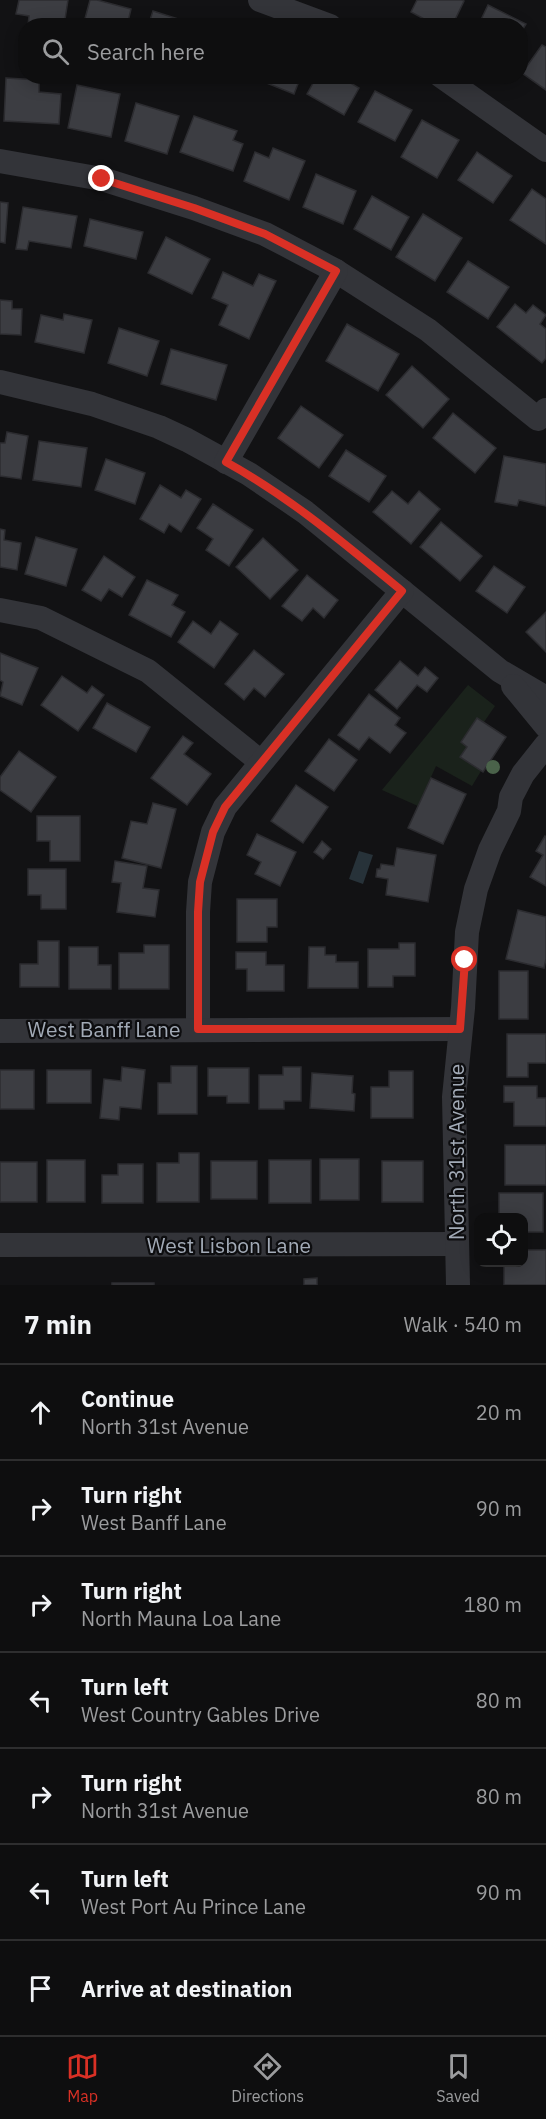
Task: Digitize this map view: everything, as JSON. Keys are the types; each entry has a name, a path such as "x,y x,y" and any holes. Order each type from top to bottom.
{"street":[{"path":"260,0 308,18"},
{"path":"452,84 546,150"},
{"path":"0,161 102,179 194,208 265,234 336,271 428,330 542,414"},
{"path":"226,462 336,271"},
{"path":"0,382 92,404 159,427 249,474 305,512 500,671 546,698"},
{"path":"198,1029 200,882 213,832 225,807 402,591"},
{"path":"0,610 40,618 148,671 261,762"},
{"path":"500,671 546,726"},
{"path":"509,811 511,796 522,774 546,745"},
{"path":"509,811 520,801 533,783 546,773"},
{"name":"North 31st Avenue","path":"458,1285 453,1097 467,932 476,890 490,850 509,811"},
{"name":"West Banff Lane","path":"0,1031 460,1029"},
{"name":"West Lisbon Lane","path":"0,1245 458,1244"}],"shaded area":[{"path":"468,685 495,706 484,722 477,718 461,742 467,747 461,758 481,771 472,786 436,766 418,806 382,790"},
{"path":"359,851 373,855 363,884 349,879"}],"building":[{"path":"19,0 68,0 65,18 29,18 29,16 16,14"},
{"path":"90,0 131,9 129,18 85,18"},
{"path":"417,0 464,1 456,18 422,18 411,12"},
{"path":"488,5 514,18 482,18"},
{"path":"153,11 175,18 151,18"},
{"path":"542,45 546,47 546,90 528,77 528,65"},
{"path":"6,78 18,79 18,84 39,84 39,92 61,94 59,124 4,121"},
{"path":"269,84 298,84 294,94"},
{"path":"313,84 352,84 359,88 344,115 307,94"},
{"path":"77,85 120,94 111,137 68,128"},
{"path":"375,91 412,110 395,141 358,122"},
{"path":"136,103 179,116 167,154 125,141"},
{"path":"194,116 237,131 233,140 243,144 233,171 180,152"},
{"path":"422,120 459,140 437,178 401,157"},
{"path":"273,148 305,161 289,200 244,181 255,152 269,158"},
{"path":"477,152 512,176 493,203 458,180"},
{"path":"316,174 356,191 343,224 303,207"},
{"path":"532,189 546,199 546,244 510,220"},
{"path":"372,196 409,217 391,250 354,229"},
{"path":"0,202 8,203 5,243 0,242"},
{"path":"23,207 77,216 71,248 29,241 27,250 16,249"},
{"path":"423,214 462,238 435,281 396,257"},
{"path":"90,219 143,232 136,259 84,246"},
{"path":"166,237 210,259 192,294 148,273"},
{"path":"468,261 509,287 488,319 447,292"},
{"path":"223,272 253,286 259,274 276,281 249,339 219,325 228,305 212,298"},
{"path":"0,300 12,301 12,309 22,309 21,335 0,334"},
{"path":"515,304 526,313 533,305 546,315 540,324 546,329 546,358 542,363 497,327"},
{"path":"64,314 92,320 84,353 35,342 41,315 63,320"},
{"path":"347,324 399,354 378,391 326,361"},
{"path":"119,328 159,341 147,376 108,363"},
{"path":"171,349 227,365 216,400 161,384"},
{"path":"412,366 449,399 423,428 386,395"},
{"path":"301,406 343,435 319,468 278,438"},
{"path":"453,413 496,448 475,473 433,438"},
{"path":"7,432 28,436 21,479 0,476 0,443 5,443"},
{"path":"39,441 87,448 81,487 33,480"},
{"path":"346,450 386,476 369,502 329,476"},
{"path":"504,456 546,464 546,506 519,500 517,506 495,502"},
{"path":"106,459 145,473 135,504 95,490"},
{"path":"160,485 181,498 186,490 201,499 181,532 169,524 164,533 140,519"},
{"path":"392,491 408,504 419,491 440,509 411,544 373,512"},
{"path":"213,504 253,530 229,566 206,550 213,539 197,528"},
{"path":"441,522 482,556 460,581 420,547"},
{"path":"0,529 5,530 4,540 21,543 17,570 0,567"},
{"path":"36,537 77,549 66,586 25,574"},
{"path":"263,538 298,570 270,599 236,567"},
{"path":"104,556 135,577 122,597 109,589 101,601 82,590"},
{"path":"494,566 525,587 507,613 476,591"},
{"path":"307,575 338,600 324,618 313,608 302,621 282,606"},
{"path":"147,580 178,595 172,605 185,612 171,637 129,615"},
{"path":"546,612 546,652 526,632"},
{"path":"193,621 211,634 220,621 238,634 214,668 178,642"},
{"path":"254,650 284,674 265,697 254,688 244,700 225,684"},
{"path":"0,653 38,668 22,705 0,696 3,682 0,680"},
{"path":"400,661 418,676 425,667 438,678 427,692 417,685 397,709 375,690"},
{"path":"62,676 87,693 92,686 104,695 78,731 41,705"},
{"path":"369,694 400,718 395,725 406,733 390,753 369,737 359,750 338,735"},
{"path":"107,703 150,727 136,752 93,728"},
{"path":"477,718 506,737 483,772 460,757 467,747 461,742"},
{"path":"183,736 193,743 184,754 211,774 187,805 151,778"},
{"path":"329,739 357,760 334,791 305,771"},
{"path":"19,751 56,777 31,812 0,790 0,777"},
{"path":"431,778 466,794 443,844 408,828"},
{"path":"296,785 328,807 303,843 271,821"},
{"path":"153,803 176,809 161,868 122,858 131,821 147,824"},
{"path":"37,816 80,816 80,861 50,861 50,841 37,841"},
{"path":"257,834 296,852 280,886 255,874 261,862 247,855"},
{"path":"545,836 546,886 530,877 543,855 536,851"},
{"path":"322,841 331,849 323,859 314,852"},
{"path":"397,848 436,855 428,902 386,895 388,879 376,877 377,869 380,869 381,864 394,866"},
{"path":"115,861 147,866 143,888 159,890 155,917 117,912 121,883 112,882"},
{"path":"28,869 66,869 66,909 41,909 41,895 28,895"},
{"path":"237,899 277,899 277,927 267,927 267,942 237,942"},
{"path":"518,910 546,917 544,968 506,959"},
{"path":"38,941 59,941 59,987 20,987 20,964 38,964"},
{"path":"399,943 415,943 415,976 393,976 393,987 368,987 368,949 399,949"},
{"path":"144,945 169,945 169,989 119,989 119,953 144,953"},
{"path":"69,947 98,947 98,965 111,965 111,989 69,989"},
{"path":"309,947 325,947 325,955 336,955 336,962 358,962 358,988 308,988"},
{"path":"236,952 266,952 266,965 284,965 284,991 247,991 247,969 236,969"},
{"path":"499,971 528,971 528,1019 499,1019"},
{"path":"507,1034 546,1034 546,1063 528,1063 528,1077 507,1077"},
{"path":"171,1066 197,1066 197,1114 158,1114 158,1083 171,1083"},
{"path":"122,1067 145,1070 141,1109 120,1107 119,1120 100,1118 104,1079 121,1081"},
{"path":"283,1067 301,1067 301,1101 284,1101 284,1109 259,1109 259,1075 283,1075"},
{"path":"208,1068 249,1068 249,1103 227,1103 227,1096 208,1096"},
{"path":"0,1070 34,1070 34,1109 0,1109"},
{"path":"47,1070 91,1070 91,1103 47,1103"},
{"path":"389,1071 413,1071 413,1118 371,1118 371,1087 389,1087"},
{"path":"312,1073 353,1076 354,1111 310,1108"},
{"path":"504,1086 537,1086 537,1098 546,1098 546,1126 514,1126 514,1102 504,1102"},
{"path":"505,1145 546,1145 546,1185 505,1185"},
{"path":"179,1153 199,1153 199,1202 157,1202 157,1163 179,1163"},
{"path":"320,1159 359,1159 359,1200 320,1200"},
{"path":"47,1160 85,1160 85,1202 47,1202"},
{"path":"269,1160 311,1160 311,1203 269,1203"},
{"path":"211,1161 257,1161 257,1199 211,1199"},
{"path":"382,1161 423,1161 423,1202 382,1202"},
{"path":"0,1162 37,1162 37,1202 0,1202"},
{"path":"118,1164 143,1164 143,1203 102,1203 102,1175 118,1175"},
{"path":"499,1193 543,1193 543,1232 528,1232 528,1213 499,1213"},
{"path":"528,1250 546,1250 546,1285 504,1285 504,1267 528,1267"},
{"path":"317,1278 317,1285 304,1285 304,1279"},
{"path":"112,1283 154,1283 154,1285 112,1285"}],"route":[{"path":"102,179 194,208 265,234 336,271 226,462 249,474 305,512 402,591 225,807 213,832 200,882 198,1029 460,1029 465,960"}]}
